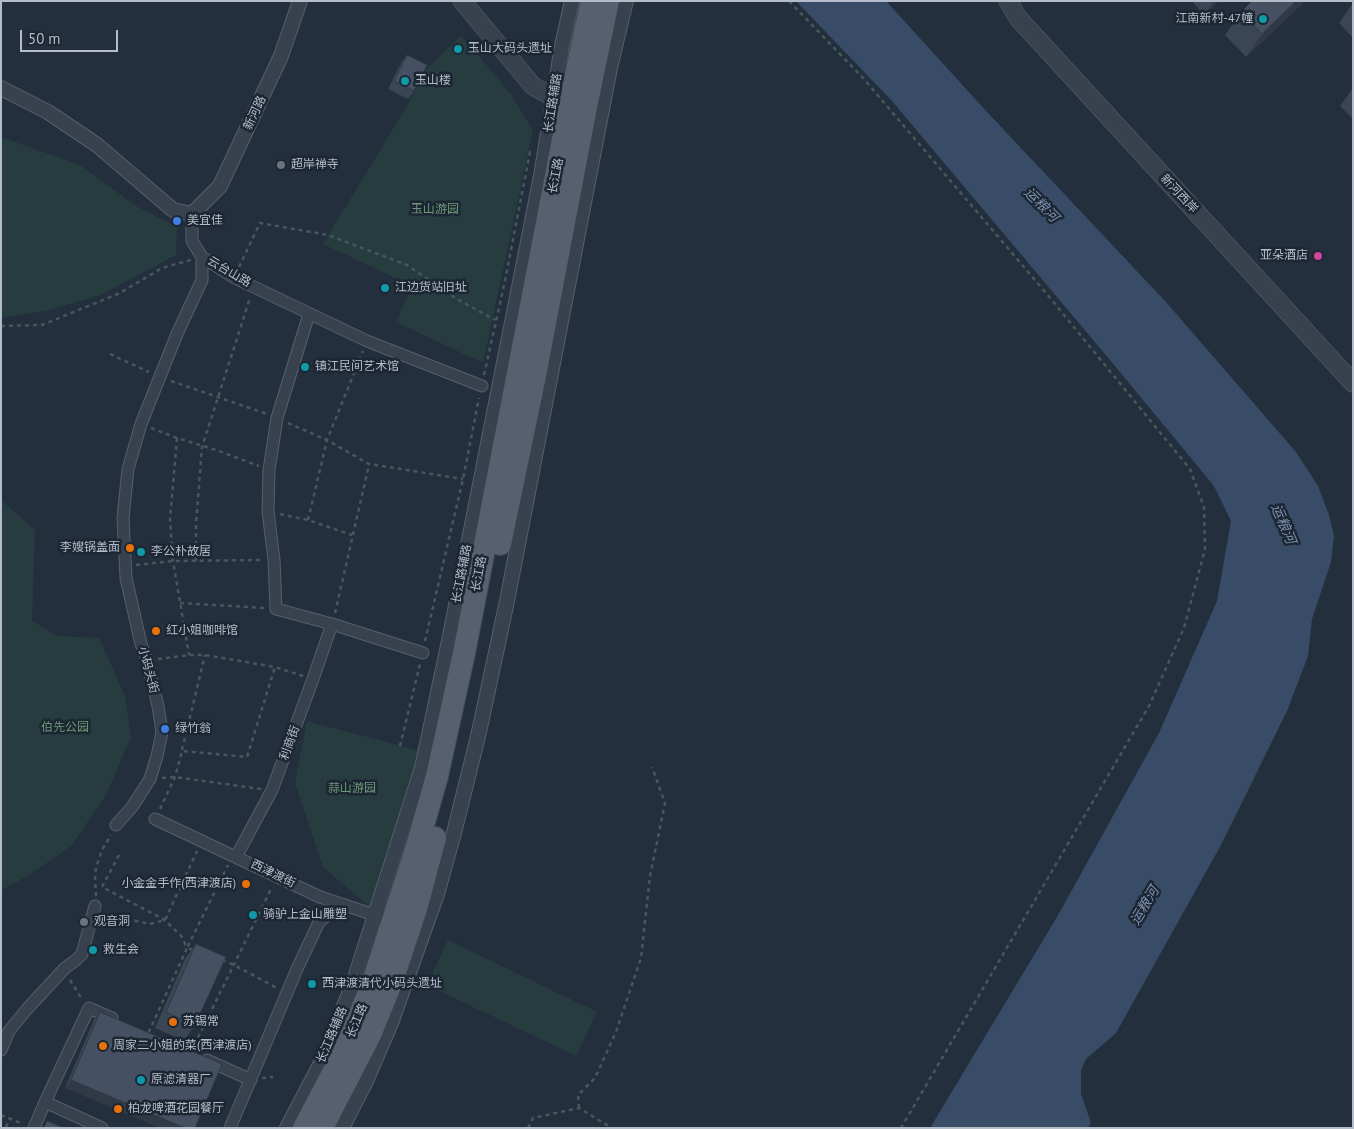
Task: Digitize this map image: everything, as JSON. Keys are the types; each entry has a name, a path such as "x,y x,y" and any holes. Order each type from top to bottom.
{"main road":[{"name":"长江路","path":"304,1128 346,1048 359,1017 384,918 416,850 437,776 464,653 570,102 592,1"},
{"name":"长江路","path":"322,1128 370,1035 392,981 416,909 435,839 461,731 534,381 570,102 608,1"}],"street":[{"name":"新河路","path":"192,214 220,186 281,56 300,1"},
{"path":"462,1 533,86 570,102"},
{"name":"长江路辅路","path":"287,1128 322,1061 353,984 384,918 422,768 449,642 545,156 570,102 562,46 572,1"},
{"path":"342,1128 392,1023 437,894 459,814 507,601 610,68 626,1"},
{"name":"新河西岸","path":"1008,1 1018,18 1353,383"},
{"path":"1,88 48,112 98,145 173,210 192,214"},
{"name":"云台山路","path":"192,214 192,241 202,257 235,278 367,341 482,386"},
{"name":"小码头街","path":"116,825 132,808 150,779 162,732 158,706 126,578 122,518 128,469 141,424 176,334 202,280 202,257"},
{"path":"309,314 277,418 269,470 268,511 274,560 276,609 332,624 423,653"},
{"name":"利商街","path":"236,857 272,790 332,624"},
{"name":"西津渡街","path":"155,819 320,897 384,918"},
{"path":"230,1128 319,922 340,904"},
{"path":"1,1050 9,1030 65,968 82,954 94,911"},
{"path":"34,1128 88,1008 122,1023"},
{"path":"190,1053 251,1080"},
{"path":"45,1102 102,1128"}],"path":[{"path":"789,1 863,78 1046,294 1190,469 1204,507 1205,549 1184,628 1149,706 901,1128"},
{"path":"400,746 463,479 530,152 545,156"},
{"path":"235,278 260,223 328,235 407,265 457,299 496,320"},
{"path":"1,326 42,325 120,293 162,268 202,257"},
{"path":"196,561 196,524 202,447 254,287"},
{"path":"308,520 328,440 367,341"},
{"path":"141,424 269,470"},
{"path":"177,438 170,518 173,561 189,654"},
{"path":"332,624 369,464"},
{"path":"268,511 308,520 352,535"},
{"path":"125,566 173,561 274,560"},
{"path":"180,603 276,609"},
{"path":"147,660 189,654 205,655 275,666 313,679"},
{"path":"155,819 175,777 205,655"},
{"path":"182,751 247,757 275,666"},
{"path":"579,1108 578,1095 595,1078 616,1032 641,958 650,876 665,803 652,767"},
{"path":"175,777 272,790"},
{"path":"116,825 102,850 96,868 94,911 150,924 165,920"},
{"path":"165,920 202,840"},
{"path":"119,855 102,887 165,920 182,937 187,948 196,952"},
{"path":"148,1034 230,860 236,857"},
{"path":"190,1053 276,876"},
{"path":"215,958 234,965 287,993"},
{"path":"72,984 82,999"},
{"path":"528,1128 533,1118 579,1108 612,1128"},
{"path":"1,1115 30,1128"},
{"path":"1,1125 7,1127 10,1118"}],"green space":[{"name":"玉山游园","path":"461,35 511,94 533,130 483,363 396,322 412,286 323,244 408,104 424,72"},
{"path":"1,137 80,165 136,206 177,227 176,255 101,295 49,310 1,318"},
{"name":"伯先公园","path":"1,500 35,530 32,621 57,636 99,638 125,696 131,737 106,795 71,846 28,876 1,890"},
{"name":"蒜山游园","path":"307,721 420,751 370,907 323,867 295,783"},
{"path":"448,940 597,1012 576,1056 427,985"}],"water":[{"name":"运粮河","path":"796,1 886,1 988,113 1165,301 1296,452 1318,486 1329,515 1334,536 1331,562 1312,619 1308,656 1287,711 1221,845 1116,1033 1086,1059 1081,1070 1081,1094 1091,1123 1088,1128 930,1128 1057,917 1159,733 1217,601 1231,521 1214,486 1110,360 892,101"}],"building":[{"path":"1252,1 1296,1 1262,34 1241,12"},
{"name":"玉山楼","path":"407,55 427,65 414,91 394,81"},
{"path":"196,944 226,957 195,1025 166,1012"},
{"name":"原滤清器厂","path":"100,1012 222,1064 195,1128 185,1128 71,1080"},
{"path":"47,1121 64,1128 44,1128"}],"place":[{"name":"江南新村-47幢","path":"1263,19"},
{"name":"玉山大码头遗址","path":"458,49"},
{"name":"玉山楼","path":"405,81"},
{"name":"超岸禅寺","path":"281,165"},
{"name":"美宜佳","path":"177,221"},
{"name":"亚朵酒店","path":"1318,256"},
{"name":"江边货站旧址","path":"385,288"},
{"name":"镇江民间艺术馆","path":"305,367"},
{"name":"李嫂锅盖面","path":"130,548"},
{"name":"李公朴故居","path":"141,552"},
{"name":"红小姐咖啡馆","path":"156,631"},
{"name":"绿竹翁","path":"165,729"},
{"name":"小金金手作(西津渡店)","path":"246,884"},
{"name":"骑驴上金山雕塑","path":"253,915"},
{"name":"观音洞","path":"84,922"},
{"name":"救生会","path":"93,950"},
{"name":"西津渡清代小码头遗址","path":"312,984"},
{"name":"苏锡常","path":"173,1022"},
{"name":"周家二小姐的菜(西津渡店)","path":"103,1046"},
{"name":"原滤清器厂","path":"141,1080"},
{"name":"柏龙啤酒花园餐厅","path":"118,1109"}]}
